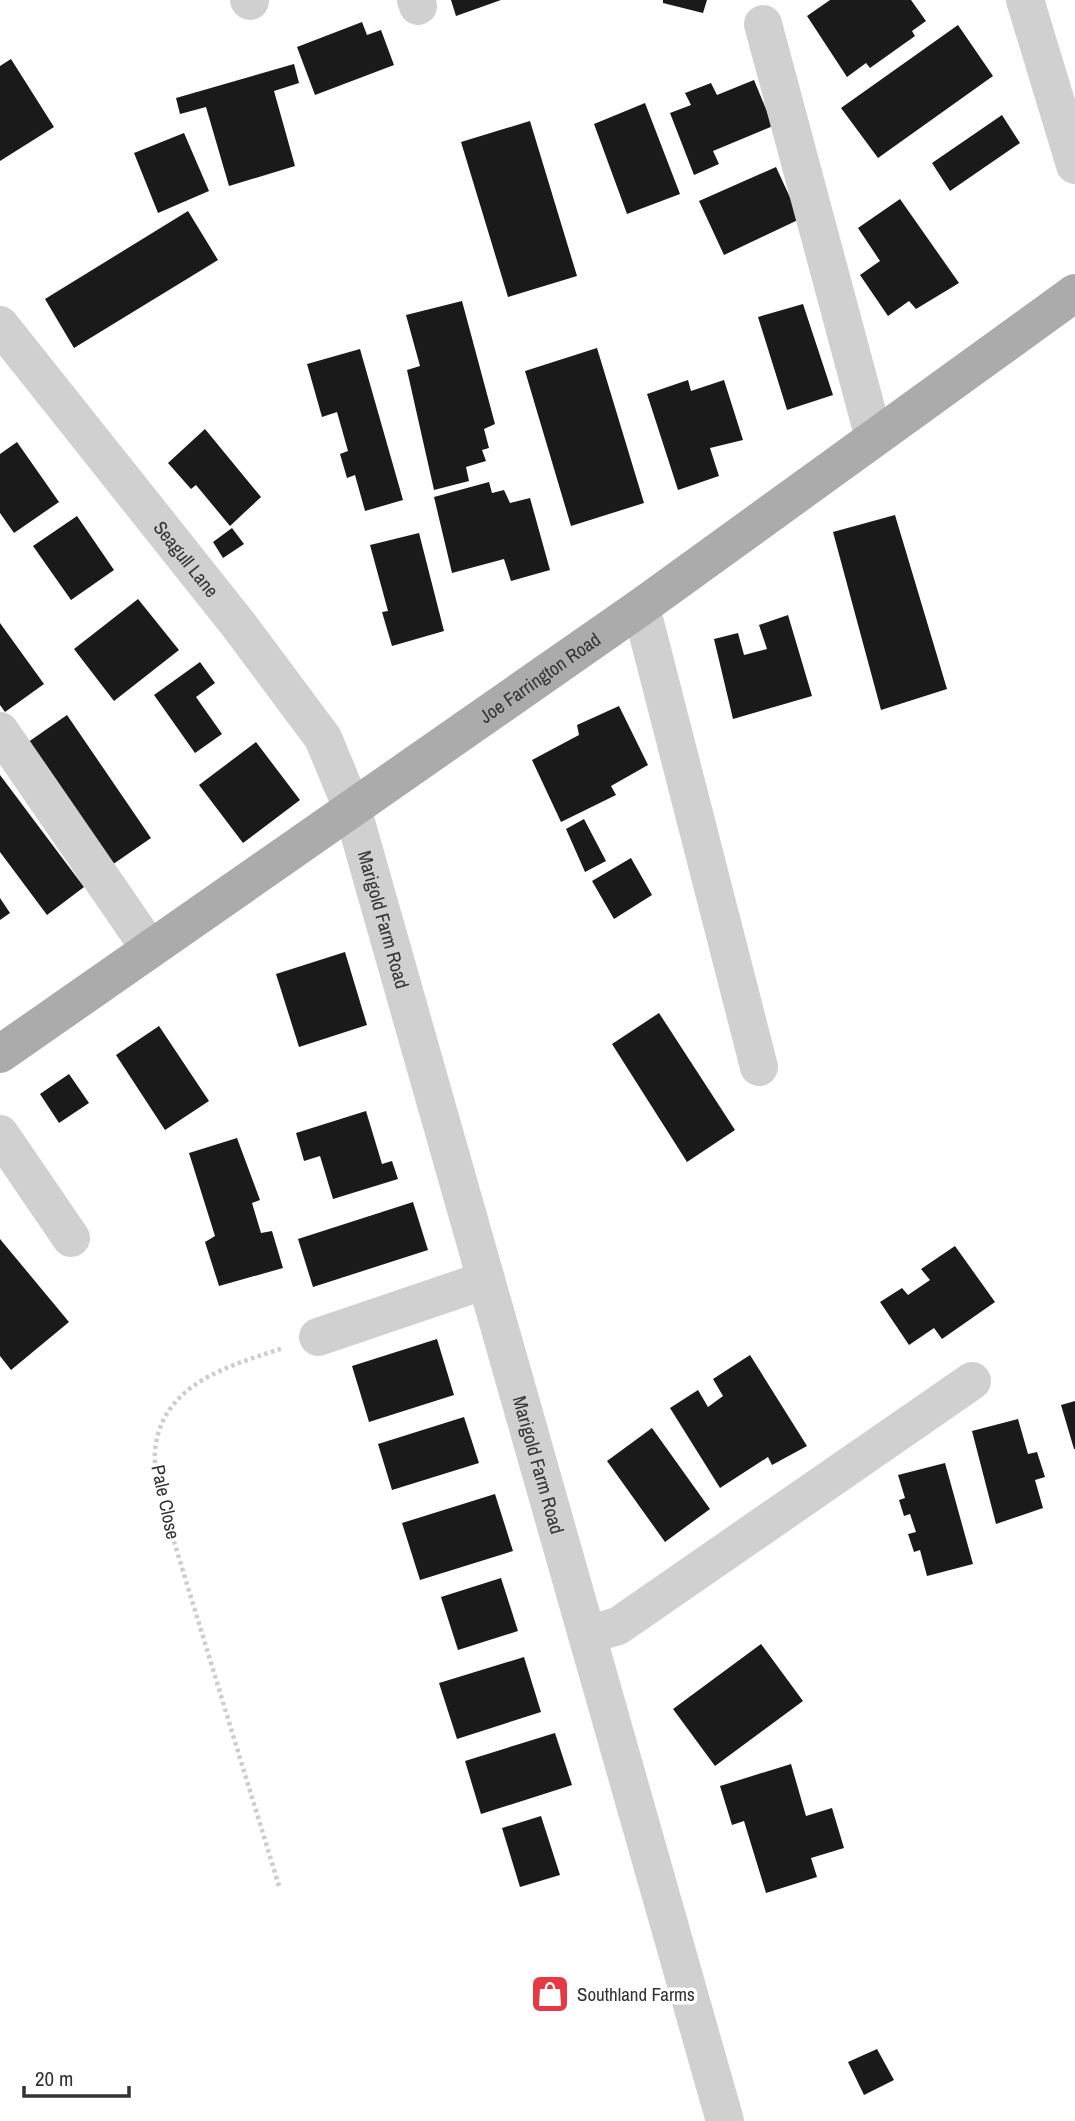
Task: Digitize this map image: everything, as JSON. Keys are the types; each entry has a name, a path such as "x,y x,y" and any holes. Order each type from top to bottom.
{"main road":[{"name":"Joe Farrington Road","path":"0,1054 641,607 1075,293"}],"street":[{"path":"1025,0 1075,165"},
{"path":"763,24 874,438"},
{"name":"Seagull Lane","path":"0,325 238,624 323,738 352,808"},
{"path":"641,607 759,1067"},
{"path":"0,731 150,949"},
{"name":"Marigold Farm Road","path":"352,808 725,2121"},
{"path":"0,1134 71,1238"},
{"path":"318,1337 486,1280"},
{"path":"587,1635 618,1626 972,1381"}],"path":[{"name":"Pale Close","path":"279,1886 164,1512 157,1479 156,1443 164,1420 177,1399 202,1379 228,1367 318,1337"}],"building":[{"path":"451,0 501,0 456,16"},
{"path":"663,0 707,0 703,13 663,3"},
{"path":"830,0 911,0 926,21 912,31 915,36 870,68 866,63 847,77 807,16"},
{"path":"362,22 367,35 381,30 394,65 315,95 297,47"},
{"path":"958,25 993,76 878,158 841,108"},
{"path":"11,59 54,127 0,161 0,66"},
{"path":"294,64 299,83 274,91 295,166 229,186 206,107 180,114 176,98"},
{"path":"754,80 773,126 713,151 719,164 694,175 670,113 691,105 685,93 711,83 717,95"},
{"path":"645,103 680,194 627,214 594,124"},
{"path":"1002,115 1020,143 950,191 932,163"},
{"path":"530,121 577,276 508,297 461,142"},
{"path":"184,133 209,191 158,213 134,153"},
{"path":"776,167 800,219 724,255 699,201"},
{"path":"900,199 959,283 916,309 909,301 888,316 860,275 880,261 858,228"},
{"path":"188,211 218,260 74,348 45,299"},
{"path":"462,301 495,424 484,429 489,448 482,450 486,461 466,467 469,481 434,490 407,370 420,366 406,315"},
{"path":"803,304 833,395 787,410 758,317"},
{"path":"597,348 644,503 571,526 525,371"},
{"path":"360,349 403,500 365,511 355,475 347,478 340,454 348,451 337,412 322,417 307,364"},
{"path":"688,380 691,391 724,380 743,440 710,448 719,476 678,490 647,394"},
{"path":"205,429 261,497 230,526 196,485 191,489 168,463"},
{"path":"17,442 59,502 14,533 0,513 0,454"},
{"path":"489,482 492,493 504,490 510,503 530,498 550,570 511,581 504,559 452,573 434,497"},
{"path":"895,515 947,689 881,710 833,532"},
{"path":"77,516 114,570 71,600 33,546"},
{"path":"232,528 244,544 223,558 213,542"},
{"path":"419,533 444,631 392,646 382,612 388,611 370,545"},
{"path":"138,599 179,650 114,701 74,649"},
{"path":"788,615 812,696 733,719 714,639 738,633 744,655 767,649 759,625"},
{"path":"0,623 44,684 5,712 0,705"},
{"path":"200,662 215,683 196,697 222,734 195,753 154,695"},
{"path":"619,706 648,765 611,786 616,795 561,822 532,760 579,735 577,725"},
{"path":"67,715 151,838 109,867 24,745"},
{"path":"256,742 300,800 243,843 199,785"},
{"path":"0,775 84,887 47,915 0,852"},
{"path":"584,819 606,861 585,872 566,829"},
{"path":"631,858 652,895 614,919 592,881"},
{"path":"0,898 10,913 0,920"},
{"path":"345,952 367,1025 299,1047 276,974"},
{"path":"659,1013 735,1130 687,1162 612,1044"},
{"path":"159,1026 209,1101 165,1130 116,1055"},
{"path":"69,1074 89,1103 59,1123 40,1094"},
{"path":"366,1111 382,1164 392,1161 398,1179 333,1199 320,1156 304,1161 296,1133"},
{"path":"237,1138 260,1200 252,1203 261,1233 272,1231 283,1268 219,1286 205,1242 215,1236 189,1153"},
{"path":"413,1202 428,1250 313,1287 298,1239"},
{"path":"0,1239 69,1322 11,1370 0,1356"},
{"path":"955,1246 995,1302 942,1339 934,1328 909,1345 880,1302 902,1288 908,1295 930,1280 921,1269"},
{"path":"437,1339 454,1395 369,1422 352,1366"},
{"path":"750,1355 807,1446 772,1465 768,1457 720,1488 670,1408 698,1390 708,1407 723,1396 713,1379"},
{"path":"1075,1401 1075,1449 1074,1449 1061,1405"},
{"path":"464,1417 479,1463 392,1490 378,1444"},
{"path":"1018,1419 1028,1454 1037,1452 1045,1477 1035,1480 1043,1508 996,1524 972,1431"},
{"path":"652,1428 710,1509 665,1542 607,1461"},
{"path":"945,1463 973,1564 927,1576 920,1550 914,1552 908,1534 916,1532 910,1514 904,1516 899,1500 905,1498 898,1475"},
{"path":"495,1494 513,1551 420,1580 402,1523"},
{"path":"501,1578 518,1631 458,1650 441,1597"},
{"path":"761,1644 803,1701 715,1766 673,1709"},
{"path":"524,1657 541,1712 457,1739 439,1683"},
{"path":"555,1733 572,1785 481,1814 465,1761"},
{"path":"791,1764 806,1816 832,1808 844,1848 811,1858 817,1877 766,1893 744,1821 732,1825 720,1786"},
{"path":"541,1816 560,1875 520,1887 502,1828"},
{"path":"877,2049 894,2080 864,2095 848,2062"}],"place":[{"name":"Southland Farms","path":"550,1994"}]}
